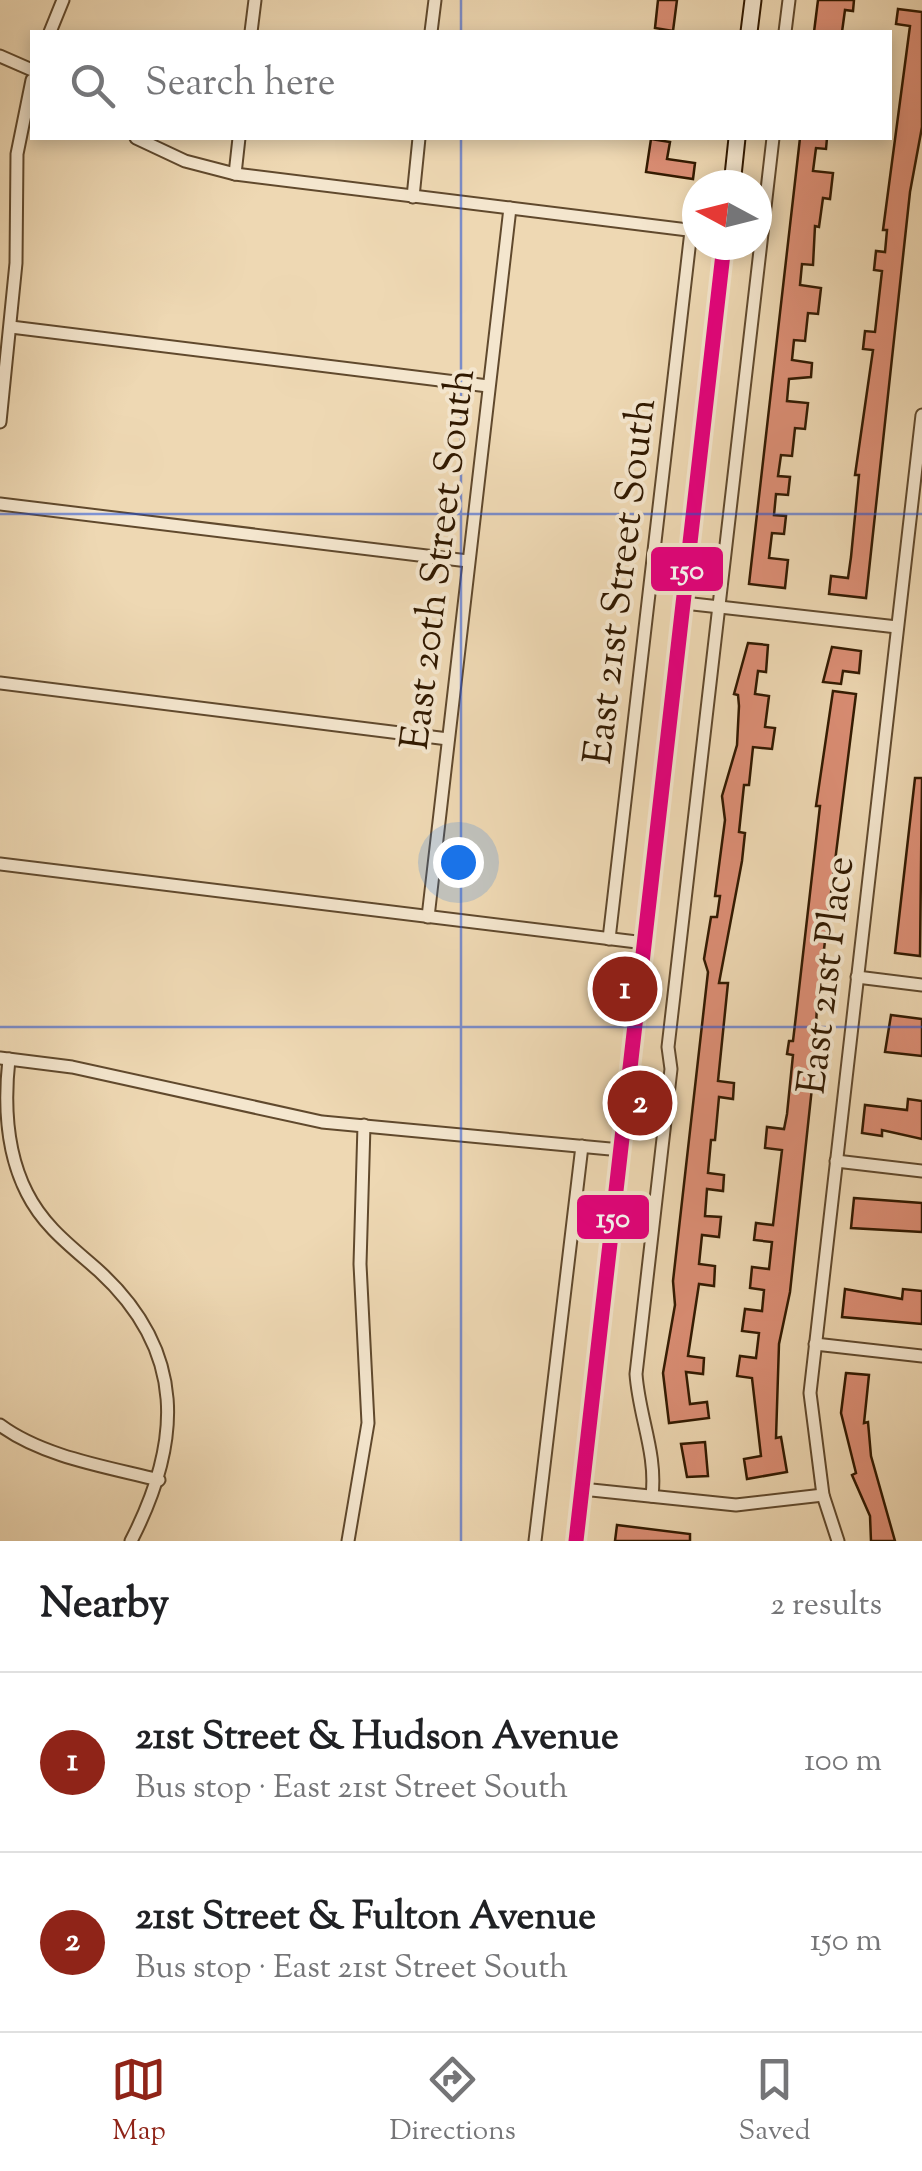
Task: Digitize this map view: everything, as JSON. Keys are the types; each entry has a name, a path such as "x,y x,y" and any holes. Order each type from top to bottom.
{"main road":[{"path":"750,30 753,0"},
{"path":"734,170 737,140"},
{"name":"East 21st Street South","path":"576,1541 722,260"}],"street":[{"path":"51,30 63,0"},
{"path":"251,30 255,0"},
{"path":"431,30 434,0"},
{"path":"785,30 789,0"},
{"path":"0,56 30,69"},
{"path":"0,422 11,327 18,154 30,91"},
{"path":"140,140 185,161 236,174 682,230"},
{"path":"236,174 240,140"},
{"path":"413,197 419,140"},
{"path":"652,1496 656,1467 638,1403 636,1374 773,140"},
{"name":"East 20th Street South","path":"428,917 510,208"},
{"name":"East 21st Street South","path":"609,939 691,260"},
{"path":"11,327 488,386"},
{"name":"East 21st Place","path":"838,1541 823,1495 812,1438 814,1344 922,415"},
{"path":"0,504 468,562"},
{"path":"684,603 898,628"},
{"path":"0,683 448,739"},
{"path":"0,864 644,943"},
{"path":"857,977 922,985"},
{"path":"130,1541 159,1480 170,1425 159,1356 136,1313 99,1272 68,1246 26,1193 8,1131 4,1059 72,1067 274,1114 622,1150"},
{"path":"348,1541 368,1422 360,1264 364,1125"},
{"path":"535,1541 582,1146"},
{"path":"836,1161 922,1171"},
{"path":"814,1344 922,1356"},
{"path":"0,1425 6,1436 159,1480"},
{"path":"582,1489 736,1506 823,1495"}],"building":[{"path":"658,0 677,0 673,30 655,28"},
{"path":"818,0 854,0 853,11 845,10 842,30 814,30"},
{"path":"898,9 922,12 922,127 910,192 866,598 829,594 831,576 848,578 851,557 859,475 855,475 873,350 863,349 865,331 875,332 882,271 874,270 876,251 885,252 887,230 883,230 910,26 896,24"},
{"path":"651,140 670,142 667,159 695,163 694,170 682,170 682,177 646,172"},
{"path":"800,140 827,140 826,149 816,148 813,171 833,173 830,199 823,198 819,227 815,226 813,265 802,264 800,285 821,288 818,314 808,313 805,341 794,340 792,360 812,363 811,377 789,379 787,401 808,403 805,429 795,428 792,456 781,455 778,476 790,477 788,495 776,494 774,515 786,516 784,534 772,533 769,558 788,560 785,588 749,584"},
{"path":"748,643 768,645 766,672 758,671 755,694 769,696 765,727 775,728 772,749 753,747 749,785 744,785 739,832 745,833 742,861 719,983 728,983 718,1081 734,1083 733,1099 719,1097 715,1140 711,1140 708,1173 724,1175 723,1191 707,1189 705,1216 721,1217 719,1237 702,1235 699,1264 715,1266 714,1286 699,1284 688,1356 704,1358 703,1374 686,1372 690,1404 707,1402 709,1418 669,1423 663,1373 675,1305 673,1281 708,972 704,959 711,917 717,917 720,896 715,896 725,820 722,796 737,745 739,706 738,695 734,694"},
{"path":"832,647 861,651 859,673 843,671 841,684 823,682"},
{"path":"833,691 856,694 817,1005 814,1069 790,1292 779,1344 776,1438 781,1437 787,1472 747,1479 744,1459 761,1456 752,1378 737,1376 740,1356 756,1358 759,1333 742,1331 745,1309 762,1311 764,1290 750,1288 752,1267 769,1269 772,1242 754,1240 756,1223 773,1225 782,1150 765,1148 767,1127 784,1129 787,1114 793,1055 787,1054 789,1041 793,1041 820,806 816,806"},
{"path":"915,778 922,778 920,956 895,953"},
{"path":"891,1015 922,1019 922,1056 885,1052"},
{"path":"908,1099 922,1101 922,1139 882,1130 882,1136 862,1133 865,1105 907,1110"},
{"path":"854,1198 922,1203 922,1232 851,1228"},
{"path":"845,1289 902,1299 903,1289 922,1291 922,1324 842,1317"},
{"path":"846,1373 869,1375 864,1423 868,1422 871,1456 895,1541 871,1541 870,1516 852,1475 856,1473 841,1413"},
{"path":"705,1442 708,1476 687,1477 681,1444"},
{"path":"617,1525 690,1534 690,1541 615,1541"}],"transit line":[{"name":"150","path":"576,1541 722,260"}],"place":[{"name":"21st Street & Hudson Avenue","path":"625,989"},
{"name":"21st Street & Fulton Avenue","path":"640,1103"}]}
